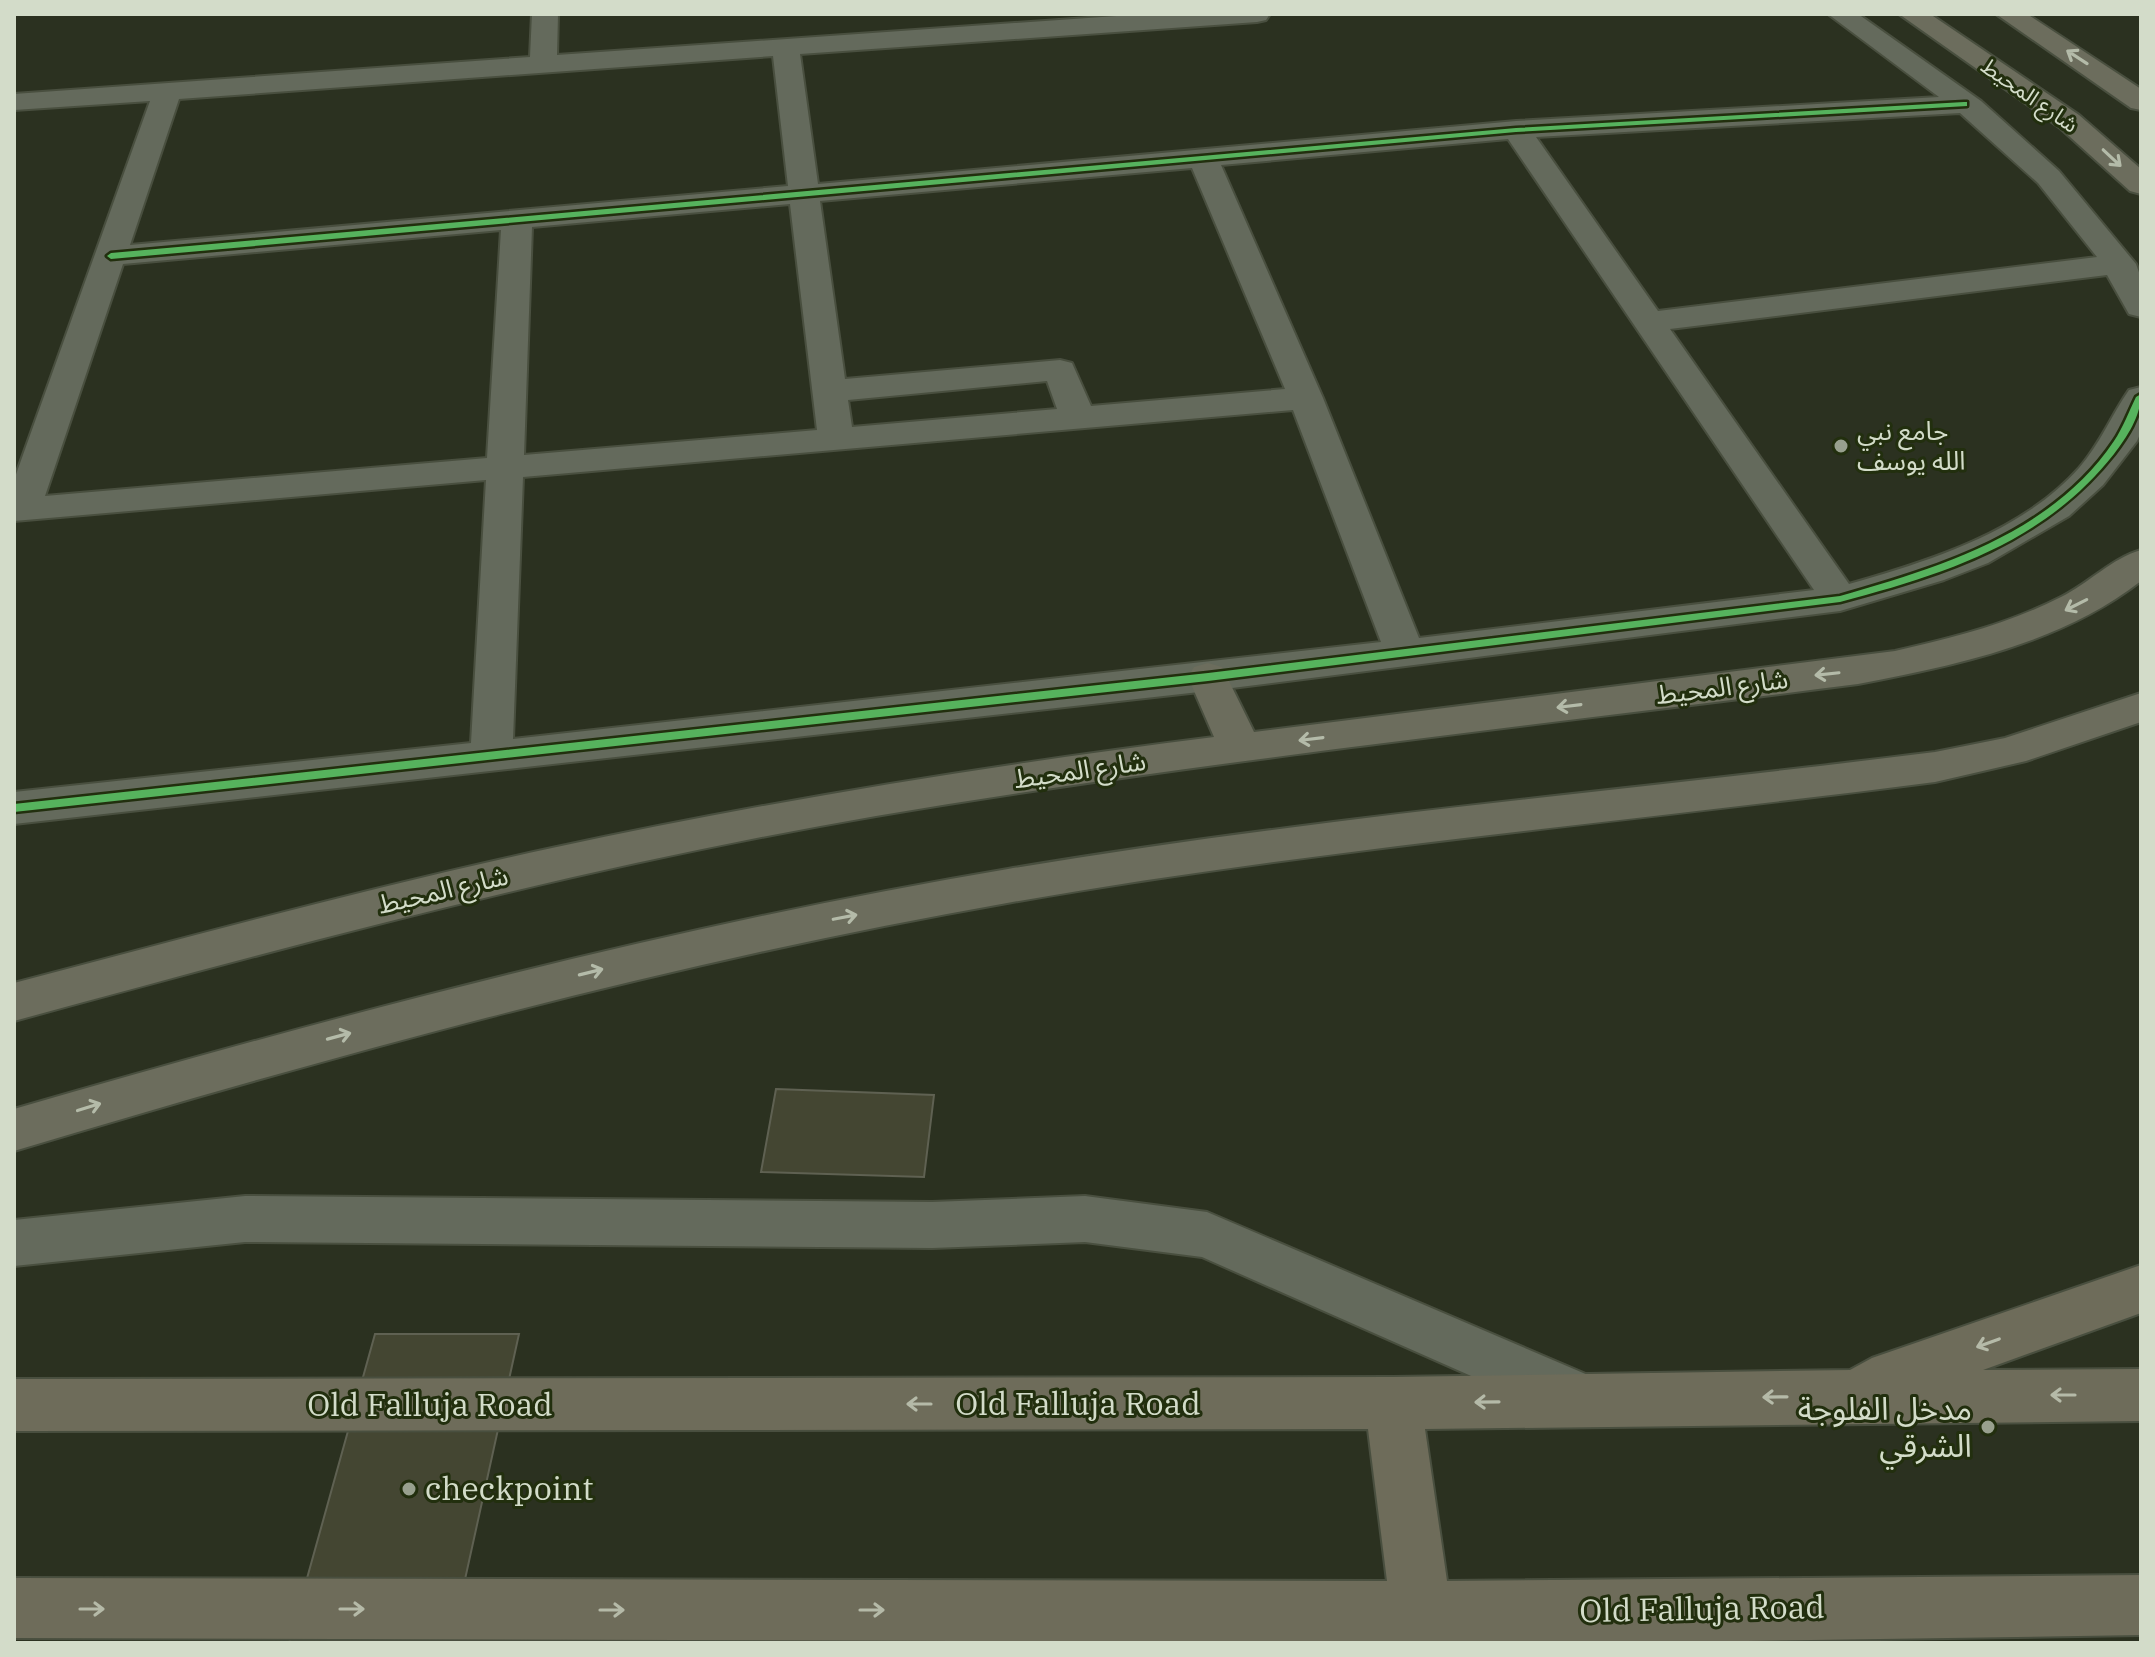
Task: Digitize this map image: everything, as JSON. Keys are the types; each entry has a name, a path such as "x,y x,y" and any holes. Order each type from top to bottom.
{"highway":[{"path":"1841,1396 2141,1289"},
{"name":"Old Falluja Road","path":"14,1405 1393,1403 2141,1395"},
{"path":"1393,1403 1421,1612 1584,1643"},
{"name":"Old Falluja Road","path":"14,1608 1421,1612 2141,1605"}],"main road":[{"name":"شارع المحيط","path":"1912,14 2069,121 2141,185"},
{"path":"2009,14 2141,102"},
{"name":"شارع المحيط","path":"14,1002 374,906 567,861 875,801 1240,748 1858,671 1925,659 2043,621 2091,597 2141,562"},
{"path":"1208,677 1240,748"},
{"path":"14,1130 429,1011 806,924 1006,886 1203,855 1935,767 2025,747 2141,707"}],"street":[{"path":"543,65 545,14"},
{"path":"848,14 853,42"},
{"path":"14,102 1155,18 1257,14"},
{"path":"1841,14 1964,104 2021,149 2061,187 2120,264 2141,307"},
{"path":"785,47 836,439"},
{"path":"168,91 18,509 1306,398"},
{"path":"111,256 1516,130 1964,104"},
{"path":"1516,130 1840,599"},
{"path":"1203,158 1306,398 1405,653"},
{"path":"491,756 517,219"},
{"path":"1648,322 2120,264"},
{"path":"830,391 1060,370 1078,418"},
{"path":"14,808 1208,677 1840,599 1949,566 2028,528 2073,496 2107,462 2130,425 2141,397"},
{"path":"14,1243 245,1219 932,1225 1085,1219 1148,1224 1207,1235 1585,1401"}],"building":[{"path":"776,1089 934,1095 924,1177 761,1172"},
{"name":"checkpoint","path":"375,1334 519,1334 451,1643 289,1643"}],"cycle path":[{"path":"111,256 1516,130 1964,104"},
{"path":"14,808 1208,677 1840,599 1930,572 1975,554 2017,533 2056,508 2090,477 2119,441 2141,397"}],"place":[{"name":"جامع نبي الله يوسف","path":"1841,446"},
{"name":"مدخل الفلوجة الشرقي","path":"1988,1427"},
{"name":"checkpoint","path":"409,1489"}]}
